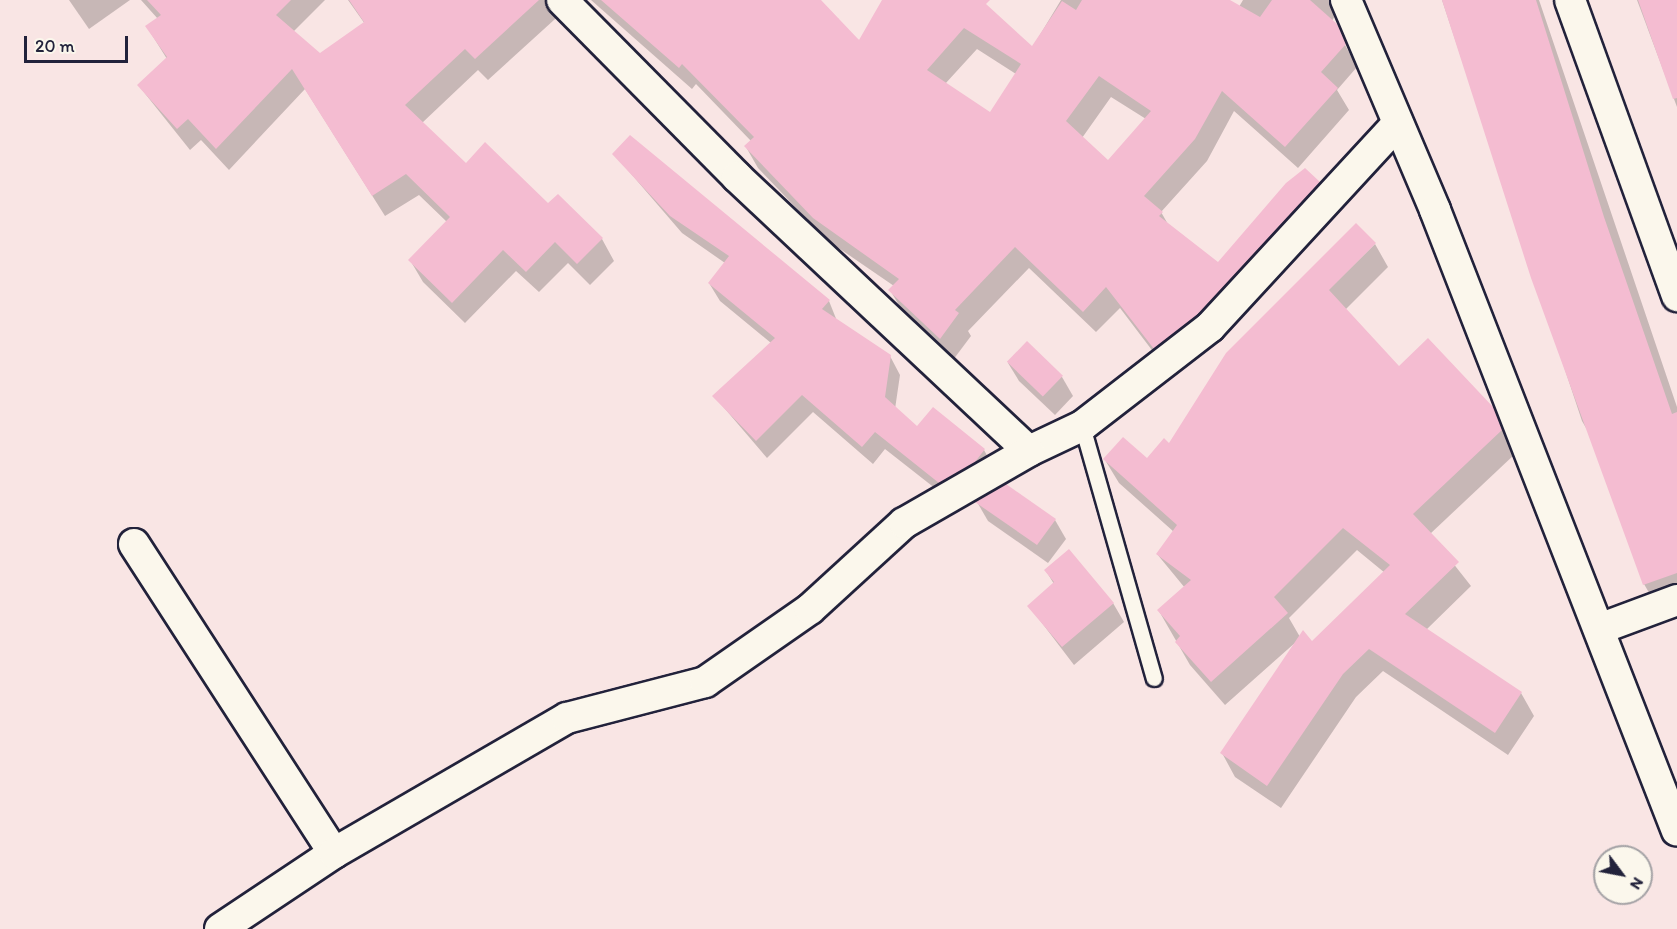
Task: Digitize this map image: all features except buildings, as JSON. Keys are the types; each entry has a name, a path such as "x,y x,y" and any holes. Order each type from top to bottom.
{"street":[{"path":"561,0 737,177 1029,451"},
{"path":"1346,0 1398,123 1677,831"},
{"path":"1570,0 1677,296"},
{"path":"220,929 334,853 567,718 705,682 810,609 904,523 1029,451 1082,426 1210,327 1398,123"},
{"path":"134,544 334,853"},
{"path":"1599,629 1677,600"}],"lane":[{"path":"1082,426 1154,678"}]}
